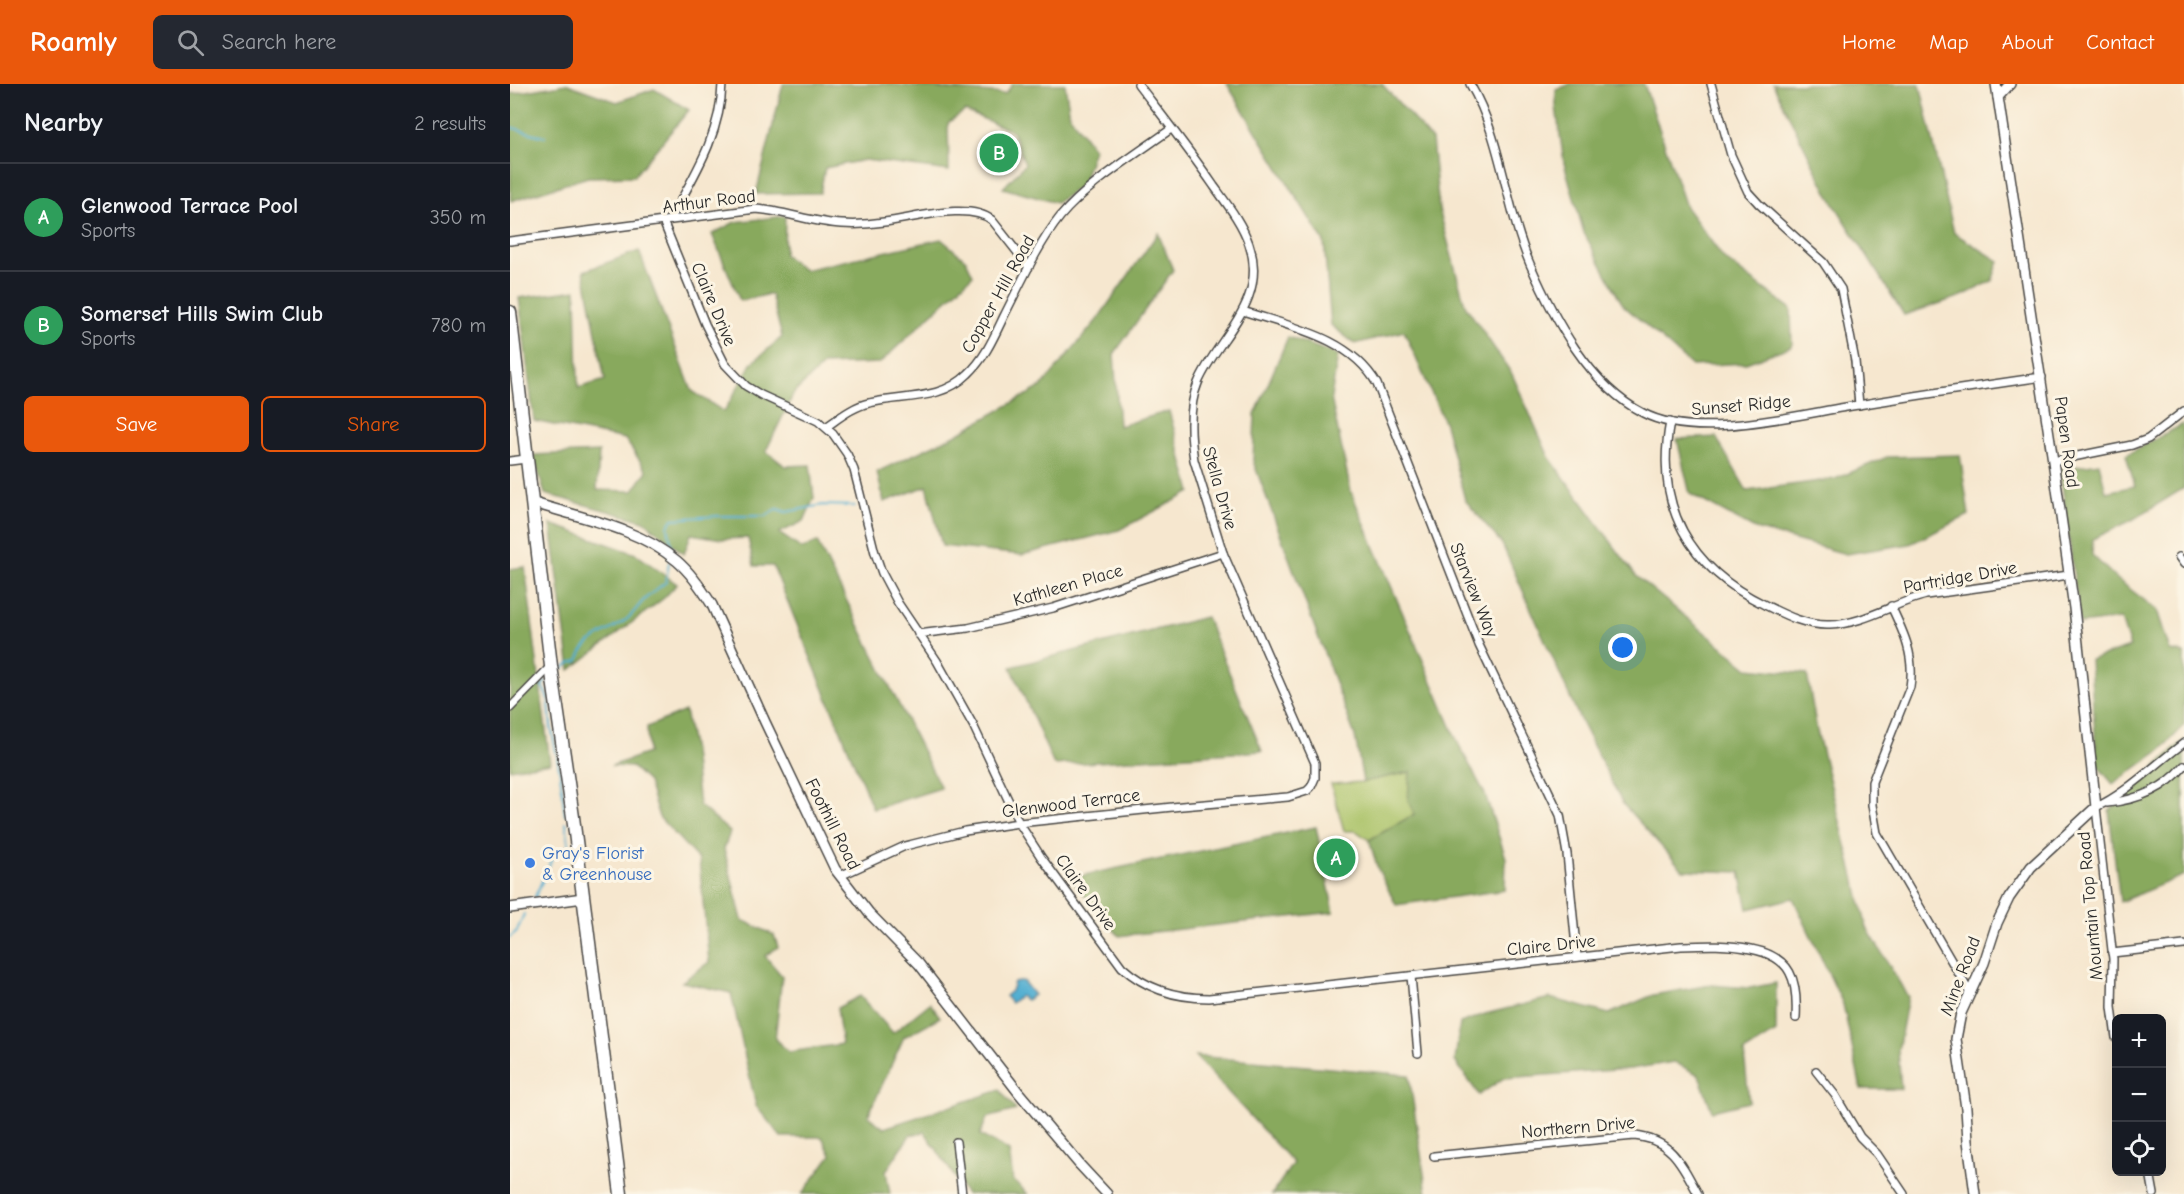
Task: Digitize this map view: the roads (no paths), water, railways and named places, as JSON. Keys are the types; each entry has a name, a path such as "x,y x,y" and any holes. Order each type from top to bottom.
{"highway":[{"path":"510,312 551,666 621,1194"}],"street":[{"path":"667,221 714,134 720,114 722,84"},
{"name":"Stella Drive","path":"1138,84 1233,213 1249,244 1254,274 1250,296 1243,311 1206,367 1197,386 1191,425 1194,460 1223,553 1315,763 1316,777 1311,787"},
{"path":"1711,84 1731,155 1748,192 1823,262 1840,289 1855,361 1859,405"},
{"name":"Papen Road","path":"1996,84 2042,377 2101,805"},
{"path":"1998,97 2010,84"},
{"name":"Sunset Ridge","path":"1473,85 1489,122 1510,204 1526,253 1557,321 1596,374 1617,397 1645,415 1681,425 1715,425 1766,420 2042,377"},
{"name":"Copper Hill Road","path":"826,427 868,403 935,394 956,384 983,357 1029,267 1060,218 1074,202 1171,129"},
{"name":"Arthur Road","path":"510,241 756,209 774,210 844,225 975,212 986,215 992,220 1029,267"},
{"name":"Claire Drive","path":"667,221 705,324 724,364 746,386 826,427 847,454 854,470 870,536 882,573 898,603 937,661 973,725 1019,823 1129,974 1153,988 1192,998 1209,998 1577,957 1712,944 1735,945 1775,955 1788,969 1796,992 1796,1018"},
{"name":"Starview Way","path":"1243,311 1300,330 1344,349 1369,371 1377,384 1479,645 1560,815 1567,854 1577,957"},
{"path":"2053,461 2132,446 2148,439 2184,411"},
{"name":"Partridge Drive","path":"1670,422 1665,456 1671,502 1679,525 1690,544 1712,569 1751,598 1789,617 1804,622 1828,625 1850,623 1926,595 2069,575"},
{"path":"510,461 526,459"},
{"name":"Foothill Road","path":"531,502 648,541 678,562 689,573 712,605 803,803 840,876 869,913 919,964 1019,1094 1107,1194"},
{"name":"Kathleen Place","path":"918,634 968,628 1053,608 1223,553"},
{"path":"2179,557 2184,564"},
{"path":"1891,606 1908,643 1912,658 1911,678 1910,687 1872,782 1876,833 1970,993"},
{"path":"510,708 551,666"},
{"path":"2101,805 2184,743"},
{"path":"2101,805 2132,800 2152,792 2176,776 2184,766"},
{"name":"Glenwood Terrace","path":"840,876 859,865 920,841 965,831 1019,823 1288,797 1307,791 1311,787"},
{"name":"Mountain Top Road","path":"2101,805 2112,953 2113,1014"},
{"name":"Mine Road","path":"1975,1194 1956,1039 1958,1023 1984,963 2003,910 2022,878 2054,844 2101,805"},
{"path":"510,908 583,898"},
{"path":"2112,953 2184,945"},
{"path":"1411,976 1418,1053"},
{"path":"1816,1071 1835,1095 1860,1137 1877,1154 1904,1194"},
{"name":"Northern Drive","path":"1434,1156 1634,1136 1649,1137 1666,1146 1680,1163 1698,1194"},
{"path":"956,1142 962,1194"},
{"path":"2151,1176 2154,1194"}],"water":[{"path":"1002,139 1005,160 996,162 994,146 985,147 984,140"},
{"path":"1023,981 1034,995 1026,1000 1020,996 1011,1003 1005,996 1011,991 1014,982"}],"waterway":[{"path":"510,127 545,137"},
{"path":"672,550 668,526 673,519 766,516 777,509 786,512 823,505 855,506"},
{"path":"563,668 578,661 586,646 627,619 646,598 666,582 669,562"},
{"path":"546,681 542,685 549,701 565,815"},
{"path":"535,897 552,859 569,846 566,823"},
{"path":"510,937 517,931 524,914"}],"place":[{"name":"Somerset Hills Swim Club","path":"999,153"},
{"name":"Glenwood Terrace Pool","path":"1336,858"},
{"name":"Gray's Florist & Greenhouse","path":"530,863"}]}
